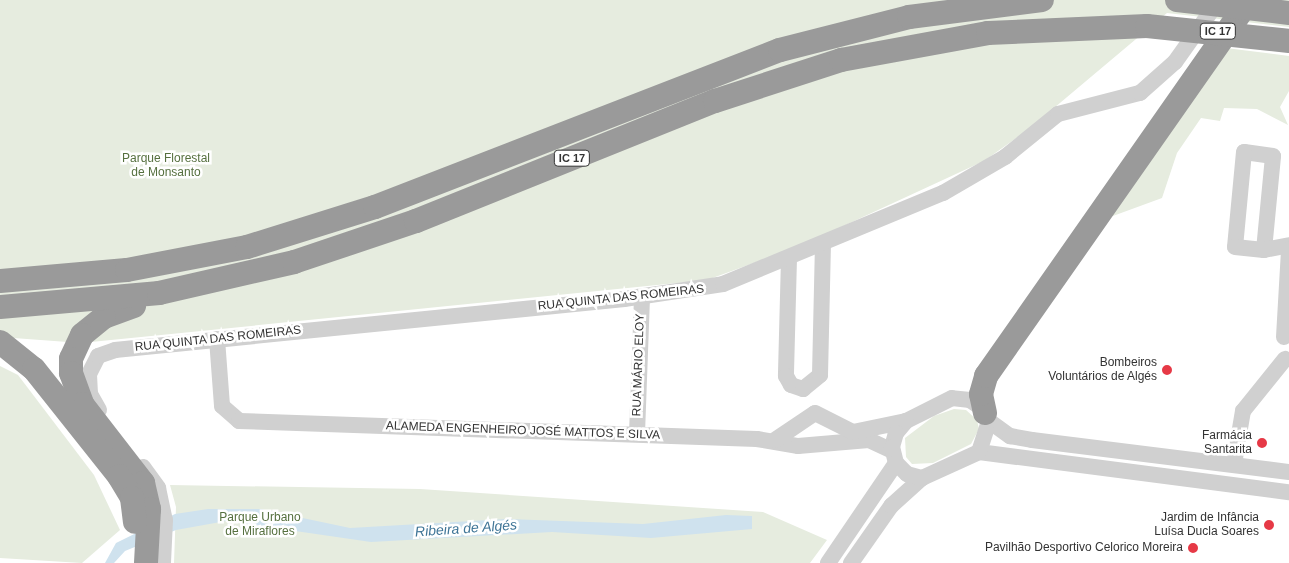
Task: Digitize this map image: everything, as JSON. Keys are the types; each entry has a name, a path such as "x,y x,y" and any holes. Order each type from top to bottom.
{"highway":[{"name":"IC 17","path":"0,281 120,271 246,247 375,207 780,50 909,17 1042,0"},
{"name":"IC 17","path":"1177,0 1289,14"},
{"path":"987,417 981,394 986,376 1249,0"},
{"name":"IC 17","path":"0,308 131,297 246,275 392,230 700,106 841,60 988,32 1147,26 1289,41"},
{"path":"146,563 149,508 143,483 82,404 71,373 74,347 90,326 122,309 246,275"},
{"path":"0,342 34,369 125,485 135,512 133,563"}],"street":[{"name":"RUA QUINTA DAS ROMEIRAS","path":"163,563 165,520 158,488 90,394 92,366 102,353 217,339 642,297 713,288 823,244 968,180 1058,114 1149,87 1175,62 1219,0"},
{"path":"1234,464 1243,411 1287,360 1289,247 1264,250 1235,247 1244,152 1273,156 1264,250"},
{"path":"789,258 786,376 791,385 803,389 820,375 823,244"},
{"name":"RUA MÁRIO ELOY","path":"637,434 642,297"},
{"name":"ALAMEDA ENGENHEIRO JOSÉ MATTOS E SILVA","path":"217,339 222,406 238,421 774,440 798,446 869,440 895,457"},
{"path":"774,440 808,415 823,415 846,430 862,432 906,421 952,398 970,400 1010,436 1289,472"},
{"path":"979,452 987,417"},
{"path":"824,443 830,438 831,421"},
{"path":"828,563 895,457 896,433 906,421"},
{"path":"851,563 891,506 922,478 979,452 1289,492"},
{"path":"1136,472 1139,452"},
{"path":"895,457 906,474 922,478"},
{"path":"1174,478 1178,457"}],"green space":[{"name":"Parque Florestal de Monsanto","path":"0,0 1289,0 1289,27 1167,13 1029,129 984,161 798,247 707,280 81,343 0,337"},
{"path":"1226,48 1289,56 1289,91 1280,107 1288,125 1257,109 1224,108 1220,121 1201,118 1177,153 1162,198 1102,220"},
{"path":"0,366 18,375 94,475 120,530 82,563 0,558"},
{"path":"954,409 966,410 977,420 979,429 971,444 933,463 912,464 906,457 905,438 934,416"},
{"name":"Parque Urbano de Miraflores","path":"170,485 420,489 763,512 827,540 810,563 174,563 176,507"}],"water":[{"name":"Ribeira de Algés","path":"208,509 260,509 350,528 507,519 643,524 726,515 752,516 752,529 651,538 552,532 371,542 226,521 176,530 125,551 114,563 105,563 116,543 175,514"}],"place":[{"name":"Bombeiros Voluntários de Algés","path":"1167,370"},
{"name":"Farmácia Santarita","path":"1262,443"},
{"name":"Jardim de Infância Luísa Ducla Soares","path":"1269,525"},
{"name":"Pavilhão Desportivo Celorico Moreira","path":"1193,548"}]}
